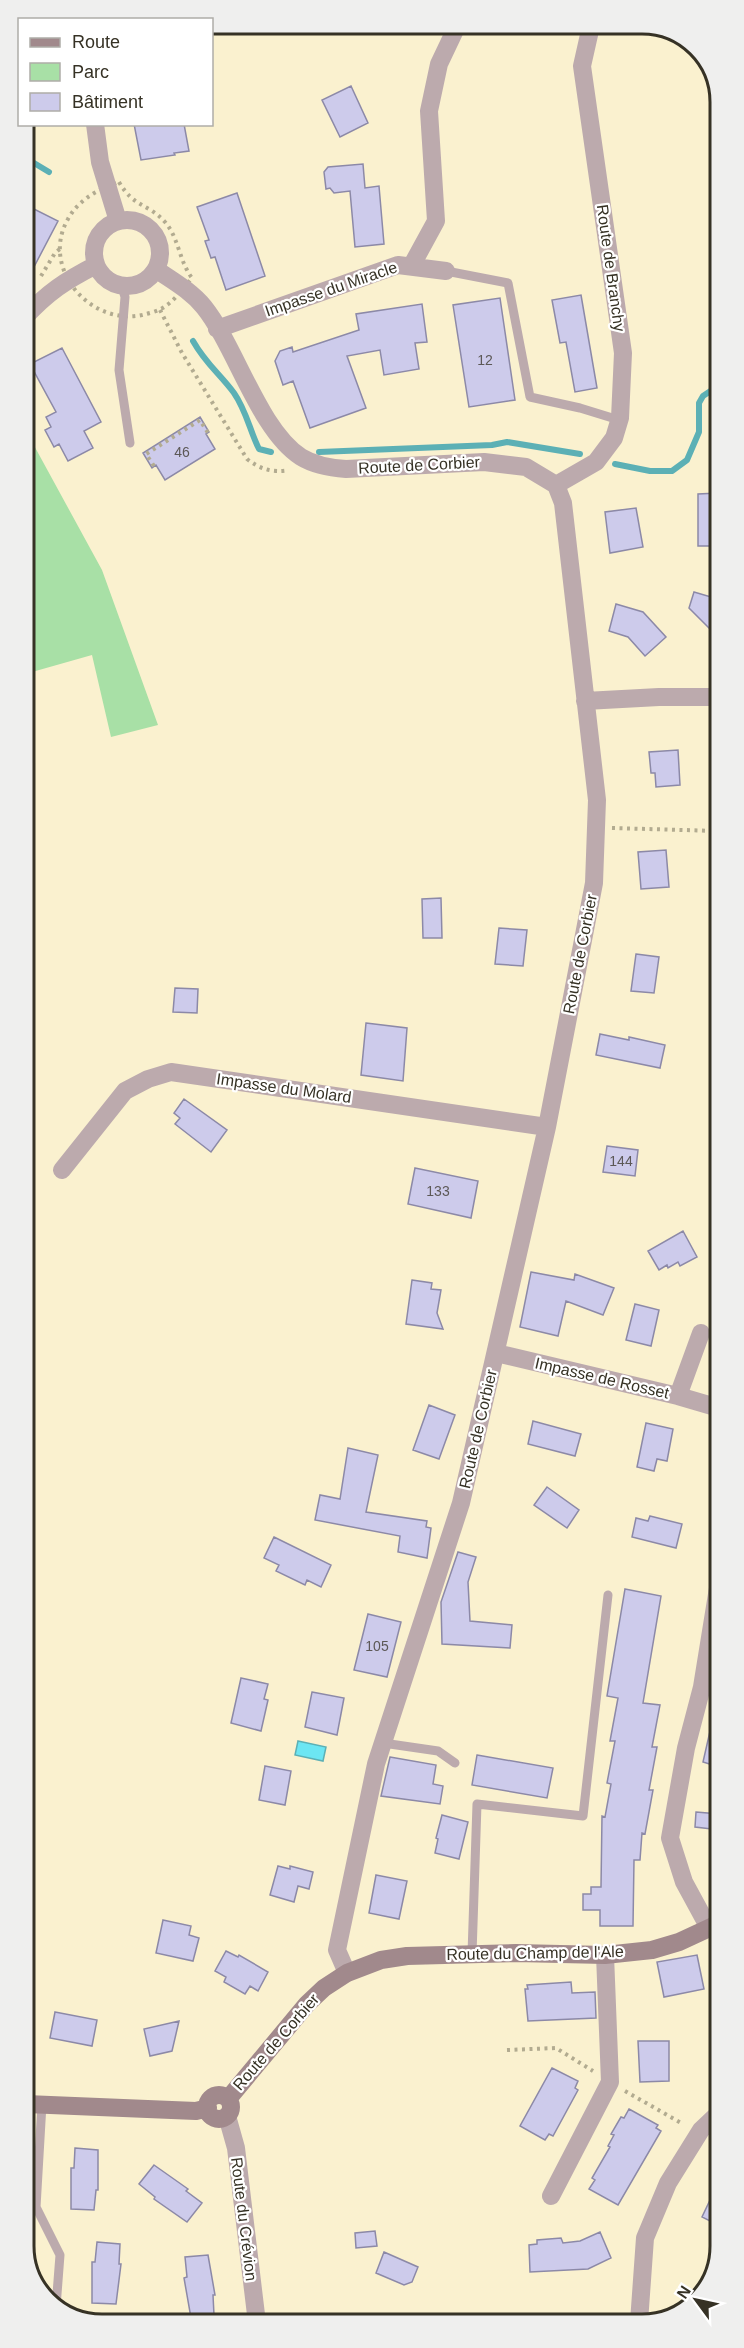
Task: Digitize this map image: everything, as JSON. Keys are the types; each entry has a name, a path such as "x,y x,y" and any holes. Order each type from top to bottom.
{"street":[{"path":"412,265 436,221 429,111 439,64 453,35"},
{"name":"Route de Branchy","path":"556,485 596,462 614,438 620,420 623,353 582,66 589,35"},
{"path":"95,126 100,162 118,221"},
{"path":"131,220 144,224 154,232 160,244 157,270 148,280 136,286 122,287 111,283 102,276 96,265 94,250 99,235 108,226 118,221 131,220"},
{"path":"34,308 50,291 69,278 96,265"},
{"name":"Impasse du Miracle","path":"217,328 398,265 446,271"},
{"name":"Route de Corbier","path":"157,270 183,288 203,307 274,429 302,458 327,467 346,469 484,462 526,467 556,485 563,503 597,800 594,883 547,1127 461,1503 376,1764 337,1950 347,1973 324,1988 307,2004 227,2108"},
{"path":"585,701 710,697"},
{"name":"Impasse du Molard","path":"62,1170 126,1091 148,1079 171,1071 547,1127"},
{"name":"Impasse de Rosset","path":"496,1353 678,1396 701,1333"},
{"path":"678,1396 710,1405"},
{"path":"710,1638 702,1687 686,1748 670,1838 684,1882 710,1918"},
{"name":"Route du Champ de l'Ale","path":"347,1973 381,1960 407,1956 605,1955 652,1950 679,1942 710,1927"},
{"path":"551,2196 610,2082 605,1955"},
{"path":"34,2104 196,2111 208,2108 211,2100 219,2096 227,2108"},
{"name":"Route du Crévion","path":"227,2108 236,2148 256,2313"},
{"path":"640,2314 645,2238 668,2183 701,2130 710,2121"}],"lane":[{"path":"446,271 508,283 530,397 620,420"},
{"path":"122,287 125,297 119,370 130,443"},
{"path":"472,1954 477,1804 584,1816 608,1595"},
{"path":"383,1743 438,1751 455,1763"},
{"path":"34,2104 36,2208 60,2255 57,2296"}],"path":[{"path":"119,182 131,199 155,213 169,228 192,278 167,305 160,309 134,317 109,315 93,307 74,289 69,278 61,252 67,220 97,190 107,186 119,182"},
{"path":"160,309 182,353 247,459 263,469 278,471 296,467 302,458"},
{"path":"154,466 146,454 200,420 208,433"},
{"path":"596,827 710,831"}],"green space":[{"path":"34,445 102,570 158,725 111,737 92,655 34,671"}],"water":[{"path":"298,1741 326,1747 323,1761 295,1755"}],"building":[{"path":"351,86 368,123 340,137 322,100"},
{"path":"134,126 184,126 189,151 141,160"},
{"path":"363,164 365,188 379,186 384,244 355,247 350,191 334,193 330,188 326,189 324,172 328,167"},
{"path":"237,193 265,276 226,290 215,257 211,258 205,241 209,240 197,207"},
{"path":"34,209 58,221 34,267"},
{"path":"581,295 597,388 575,392 566,342 560,343 552,300"},
{"path":"500,298 515,400 469,407 453,305"},
{"path":"422,304 427,342 415,343 419,369 384,375 380,350 347,356 366,408 310,428 293,381 283,385 275,361 280,351 292,347 293,352 359,330 356,314"},
{"path":"62,348 101,422 84,431 93,448 68,461 59,444 54,447 45,430 51,427 46,417 56,412 34,371 34,362"},
{"path":"200,417 215,449 165,480 156,465 152,468 143,453"},
{"path":"710,493 710,546 698,546 698,494"},
{"path":"636,508 643,547 610,553 605,512"},
{"path":"694,592 710,597 710,629 689,608"},
{"path":"616,604 643,612 666,637 645,656 628,637 609,631"},
{"path":"678,750 680,785 656,787 655,773 651,773 649,752"},
{"path":"666,850 669,887 641,889 638,852"},
{"path":"441,898 442,938 423,938 422,899"},
{"path":"499,928 527,930 523,966 495,964"},
{"path":"636,954 659,957 654,993 631,991"},
{"path":"175,988 198,989 197,1013 173,1012"},
{"path":"366,1023 407,1028 403,1081 361,1075"},
{"path":"600,1034 629,1040 629,1037 665,1045 660,1068 596,1055"},
{"path":"184,1099 227,1130 211,1152 175,1124 180,1118 174,1113"},
{"path":"607,1146 638,1150 635,1176 603,1172"},
{"path":"415,1168 478,1181 471,1218 408,1204"},
{"path":"683,1231 697,1257 680,1266 678,1262 659,1270 648,1251"},
{"path":"531,1272 574,1280 575,1274 614,1288 603,1315 566,1301 558,1336 520,1327"},
{"path":"412,1280 432,1283 431,1289 441,1290 437,1313 443,1329 406,1324"},
{"path":"635,1304 659,1310 651,1346 626,1340"},
{"path":"429,1405 455,1415 439,1459 413,1450"},
{"path":"533,1421 581,1434 575,1456 528,1444"},
{"path":"646,1423 673,1429 667,1461 657,1459 654,1471 637,1467"},
{"path":"348,1448 378,1455 366,1512 427,1521 426,1527 431,1528 427,1558 398,1552 400,1536 315,1520 320,1495 340,1499"},
{"path":"547,1487 579,1510 567,1528 534,1505"},
{"path":"650,1516 682,1524 676,1548 632,1537 636,1518 648,1521"},
{"path":"274,1537 331,1565 321,1587 307,1580 305,1585 276,1571 279,1565 264,1558"},
{"path":"458,1552 476,1557 468,1582 470,1621 512,1625 510,1648 442,1644 441,1602"},
{"path":"625,1589 661,1596 643,1703 660,1705 652,1747 657,1747 649,1790 653,1790 645,1834 642,1833 640,1860 634,1860 633,1926 600,1926 600,1910 583,1910 583,1894 591,1894 591,1887 601,1887 602,1816 605,1817 611,1784 607,1783 615,1741 610,1741 618,1698 607,1696"},
{"path":"368,1614 401,1622 387,1677 354,1670"},
{"path":"241,1678 268,1684 264,1699 268,1700 261,1731 231,1723"},
{"path":"312,1692 344,1698 337,1735 305,1727"},
{"path":"710,1731 710,1764 703,1762"},
{"path":"477,1755 553,1768 547,1798 472,1785"},
{"path":"390,1757 436,1765 433,1784 443,1786 440,1804 381,1796"},
{"path":"265,1766 291,1771 285,1805 259,1800"},
{"path":"696,1812 710,1813 710,1829 695,1827"},
{"path":"442,1815 468,1822 459,1859 435,1853"},
{"path":"278,1866 290,1869 290,1866 313,1872 309,1889 298,1886 294,1902 270,1895"},
{"path":"376,1875 407,1881 399,1919 369,1913"},
{"path":"163,1920 191,1926 189,1935 199,1938 193,1961 156,1953"},
{"path":"226,1951 238,1957 239,1955 268,1972 258,1991 250,1986 245,1994 224,1982 226,1977 215,1971"},
{"path":"697,1955 704,1989 664,1997 657,1962"},
{"path":"571,1982 572,1993 595,1992 596,2018 528,2021 525,1989 528,1989 527,1985"},
{"path":"55,2012 97,2020 92,2046 50,2038"},
{"path":"179,2021 172,2051 150,2056 144,2029"},
{"path":"638,2041 669,2041 669,2081 640,2082"},
{"path":"552,2068 578,2081 575,2088 578,2090 553,2136 549,2134 545,2140 520,2126"},
{"path":"629,2109 658,2125 656,2128 661,2131 618,2205 589,2189 595,2180 592,2178 610,2147 608,2146 614,2135 611,2134 621,2117 624,2118"},
{"path":"75,2148 98,2150 98,2190 96,2190 94,2210 71,2209 71,2168 74,2168"},
{"path":"154,2165 188,2189 186,2191 202,2203 187,2222 154,2199 155,2197 139,2184"},
{"path":"710,2200 710,2221 702,2217"},
{"path":"375,2231 377,2246 356,2248 355,2233"},
{"path":"600,2232 611,2258 588,2269 530,2272 529,2245 537,2244 537,2240 561,2238 563,2243 580,2241"},
{"path":"97,2242 120,2244 119,2264 121,2264 116,2304 92,2303 92,2262 95,2262"},
{"path":"384,2252 418,2267 412,2282 404,2285 376,2273"},
{"path":"208,2255 215,2295 213,2295 214,2313 190,2313 184,2278 187,2277 185,2257"}],"waterway":[{"path":"34,163 49,172"},
{"path":"193,341 238,400 259,449 271,452"},
{"path":"615,464 650,471 672,471 687,460 699,432 699,403 703,396 710,391"},
{"path":"319,452 492,445 507,442 580,454"}]}
